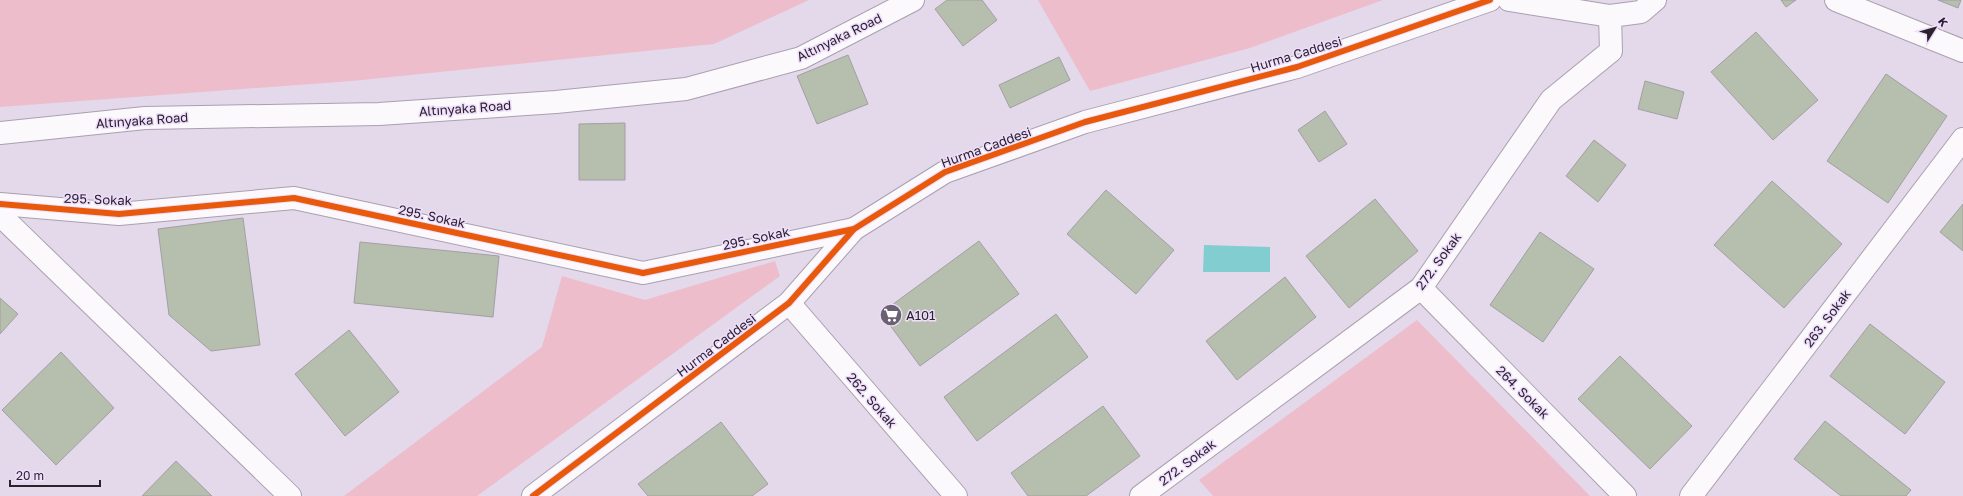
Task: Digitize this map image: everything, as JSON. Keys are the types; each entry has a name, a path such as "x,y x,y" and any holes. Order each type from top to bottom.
{"street":[{"name":"Altınyaka Road","path":"0,132 145,118 379,114 556,102 686,89 801,58 912,0"},
{"name":"Hurma Caddesi","path":"533,496 789,304 854,229 945,172 1085,122 1297,68 1490,0"},
{"path":"1509,0 1610,16 1641,12 1655,0"},
{"path":"1836,0 1963,51"},
{"name":"272. Sokak","path":"1141,496 1421,288 1551,100 1611,51 1610,16"},
{"name":"263. Sokak","path":"1691,496 1963,139"},
{"name":"295. Sokak","path":"0,204 119,214 294,198 643,273 854,229"},
{"path":"0,215 290,496"},
{"name":"264. Sokak","path":"1421,288 1625,496"},
{"name":"262. Sokak","path":"789,304 956,496"}],"shaded area":[{"path":"0,0 809,0 714,44 352,81 0,107"},
{"path":"1038,0 1383,0 1250,48 1090,91"},
{"path":"1204,245 1270,247 1270,272 1203,272"},
{"path":"775,261 780,276 477,496 344,496 542,347 562,276 645,300"},
{"path":"1417,320 1590,496 1213,496 1199,480"}],"building":[{"path":"947,0 982,0 997,20 963,46 935,9"},
{"path":"1781,0 1796,0 1786,7"},
{"path":"1938,0 1961,0 1958,8"},
{"path":"1756,32 1818,100 1773,140 1711,72"},
{"path":"848,55 868,104 817,124 797,76"},
{"path":"1059,57 1070,80 1010,108 999,85"},
{"path":"1886,74 1947,116 1888,203 1827,161"},
{"path":"1645,81 1684,92 1677,119 1638,109"},
{"path":"1325,111 1347,144 1319,162 1298,130"},
{"path":"625,123 625,180 579,180 579,124"},
{"path":"1594,140 1626,165 1598,202 1566,176"},
{"path":"1772,181 1842,244 1784,308 1714,245"},
{"path":"1106,190 1174,250 1136,294 1067,234"},
{"path":"1375,199 1418,251 1349,308 1306,256"},
{"path":"1963,204 1963,251 1940,232"},
{"path":"243,218 260,345 211,351 169,315 158,229"},
{"path":"1540,232 1594,269 1543,342 1490,305"},
{"path":"979,241 1019,294 920,366 881,313"},
{"path":"360,242 499,256 493,317 354,303"},
{"path":"1285,277 1316,317 1237,380 1206,341"},
{"path":"0,298 18,314 0,334"},
{"path":"1056,314 1088,357 977,441 944,397"},
{"path":"1870,324 1945,382 1905,434 1830,376"},
{"path":"349,330 399,392 345,436 295,374"},
{"path":"61,352 114,408 56,465 2,410"},
{"path":"1620,356 1692,426 1650,469 1578,399"},
{"path":"1103,406 1140,456 1086,496 1028,496 1011,473"},
{"path":"1825,421 1911,490 1906,496 1841,496 1794,459"},
{"path":"721,422 768,484 752,496 648,496 638,484"},
{"path":"176,461 212,496 142,496"}],"cycle path":[{"path":"533,496 789,303 854,229 945,172 1085,122 1297,67 1490,0"},
{"path":"0,204 119,214 294,198 643,273 854,229"}],"place":[{"name":"A101","path":"891,315"}]}
